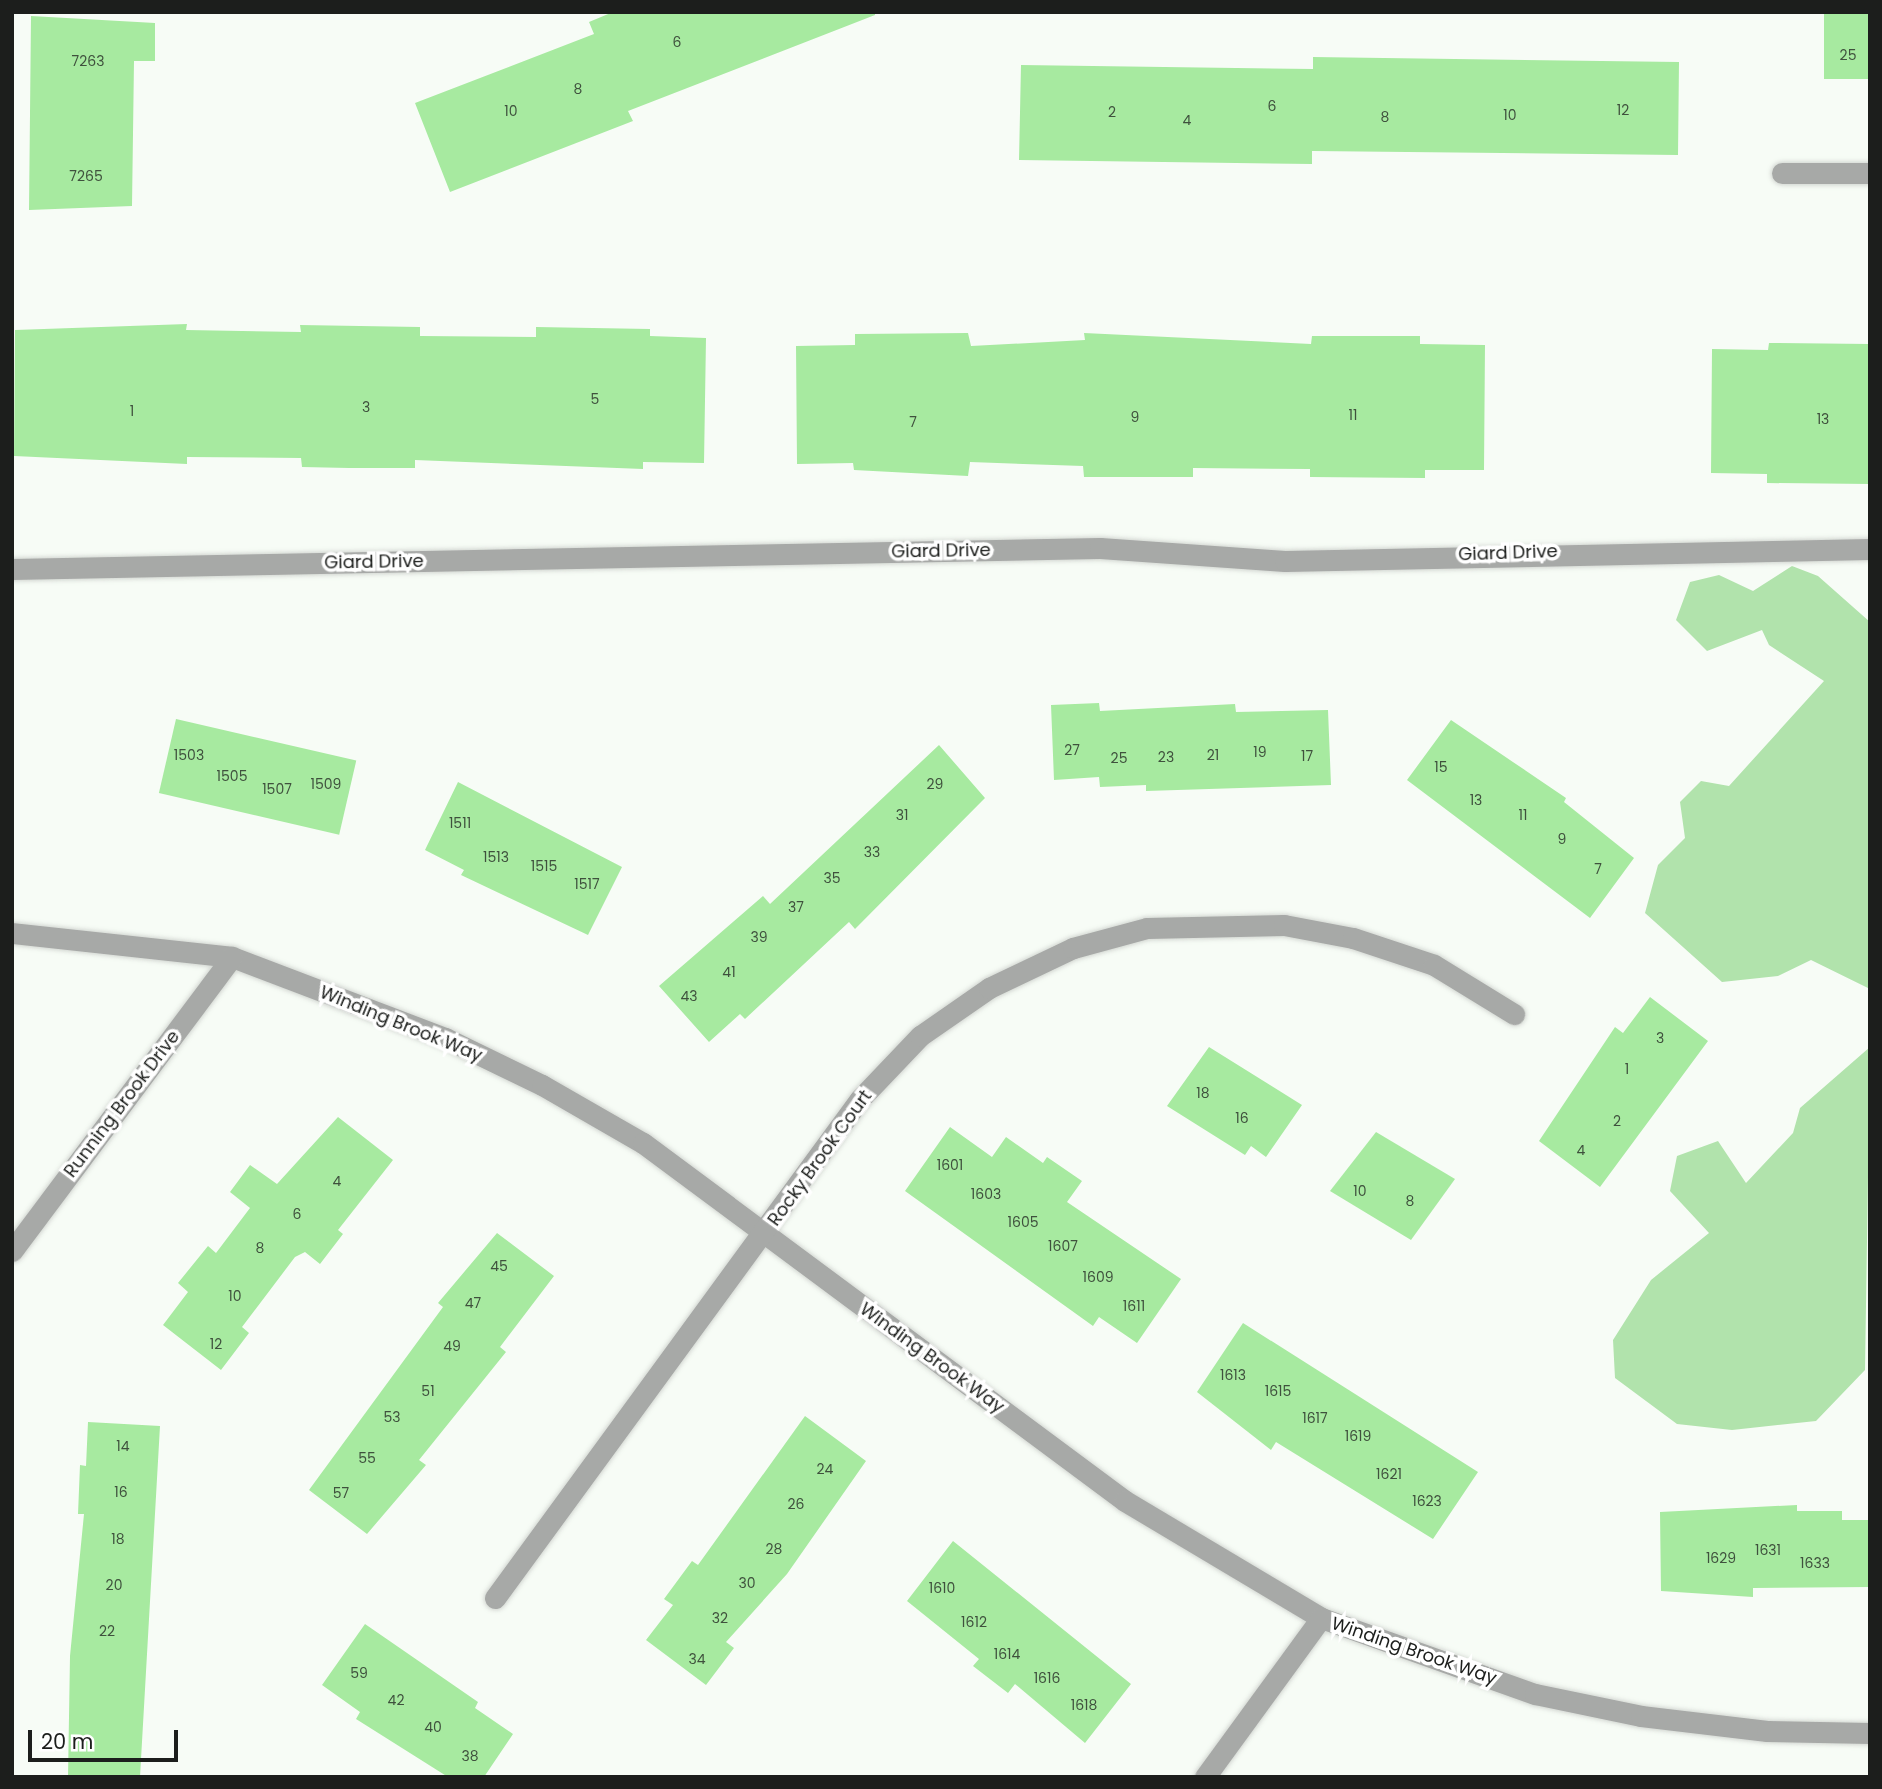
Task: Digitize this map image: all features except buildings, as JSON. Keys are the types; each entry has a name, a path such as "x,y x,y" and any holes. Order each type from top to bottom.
{"street":[{"path":"1782,173 1870,173"},
{"name":"Giard Drive","path":"12,569 1100,548 1285,561 1870,549"},
{"name":"Rocky Brook Court","path":"495,1598 765,1234 860,1099 920,1036 989,988 1073,948 1147,928 1284,925 1353,937 1434,965 1514,1014"},
{"name":"Winding Brook Way","path":"12,933 232,957 445,1038 542,1085 643,1143 1125,1501 1321,1618 1535,1694 1641,1716 1767,1731 1870,1733"},
{"name":"Running Brook Drive","path":"12,1251 232,957"},
{"path":"1205,1777 1321,1618"}],"green space":[{"path":"1792,566 1818,576 1870,622 1870,989 1811,960 1778,976 1722,982 1645,913 1658,865 1685,838 1680,802 1701,781 1729,786 1824,681 1769,645 1762,630 1707,651 1676,620 1690,582 1719,575 1753,591"},
{"path":"1870,1047 1865,1370 1816,1421 1732,1430 1677,1424 1615,1378 1613,1340 1651,1280 1709,1233 1670,1191 1677,1156 1718,1141 1746,1183 1793,1133 1800,1108"}]}
